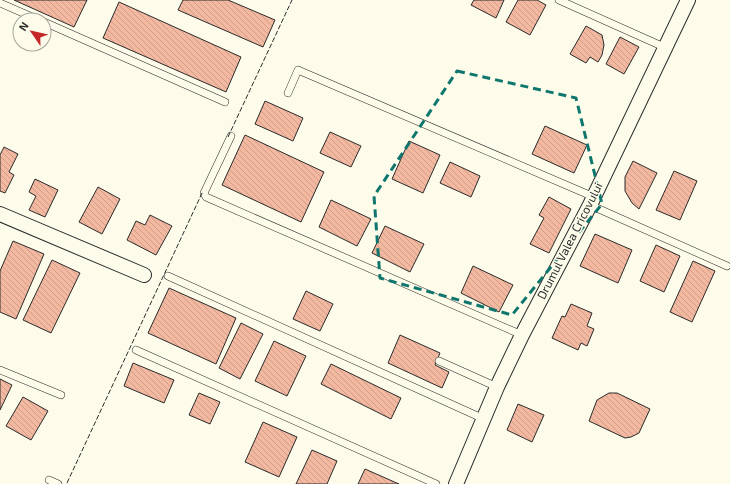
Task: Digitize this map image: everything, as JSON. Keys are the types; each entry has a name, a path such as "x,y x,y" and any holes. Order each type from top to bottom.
{"street":[{"name":"Drumul Valea Cricovului","path":"456,484 497,387 522,335 592,201 664,47 688,0"},
{"path":"0,214 144,275"}],"lane":[{"path":"559,0 664,47"},
{"path":"0,3 21,12"},
{"path":"52,26 225,102"},
{"path":"288,94 298,70 592,201 727,266"},
{"path":"231,136 204,193 206,197 522,335"},
{"path":"168,276 484,419"},
{"path":"136,350 436,484"},
{"path":"439,361 497,387"},
{"path":"0,370 61,396"},
{"path":"49,480 58,484"}],"highlighted area":[{"path":"457,71 576,98 602,204 512,315 380,278 374,196"}],"building":[{"path":"14,0 87,0 74,27 52,17 52,12 41,12"},
{"path":"183,0 228,0 275,20 263,47 178,10"},
{"path":"474,0 504,0 496,18 471,5"},
{"path":"518,0 537,0 546,5 530,35 506,22"},
{"path":"119,2 241,57 226,92 103,38"},
{"path":"586,26 602,35 604,45 602,55 598,62 590,57 586,63 570,54"},
{"path":"620,37 639,47 624,74 606,64"},
{"path":"265,101 303,118 293,141 255,124"},
{"path":"545,126 587,145 574,173 532,154"},
{"path":"330,132 361,146 351,167 320,153"},
{"path":"245,135 324,172 301,222 222,185"},
{"path":"409,141 440,155 423,193 392,179"},
{"path":"4,147 18,154 9,172 14,175 5,193 0,191 0,155"},
{"path":"633,161 657,173 639,209 632,203 625,191 625,177"},
{"path":"450,162 480,176 471,197 440,183"},
{"path":"674,171 697,181 680,220 656,210"},
{"path":"35,179 58,190 45,217 29,210 36,196 29,192"},
{"path":"98,187 120,199 102,234 79,222"},
{"path":"549,197 571,209 549,253 530,244 544,218 539,215"},
{"path":"331,200 371,219 357,246 319,227"},
{"path":"150,215 172,226 156,255 127,240 136,221 145,225"},
{"path":"385,226 424,244 410,272 372,253"},
{"path":"595,234 632,250 618,283 580,266"},
{"path":"13,241 44,254 16,319 0,312 0,271"},
{"path":"656,245 680,256 664,292 640,281"},
{"path":"52,260 80,273 51,333 23,320"},
{"path":"693,261 715,271 692,322 670,312"},
{"path":"473,266 513,285 499,312 461,293"},
{"path":"169,288 236,318 216,364 148,333"},
{"path":"306,291 333,304 320,331 293,319"},
{"path":"571,304 592,313 587,326 594,329 587,346 581,343 578,350 552,338 562,316 565,317"},
{"path":"241,323 263,334 240,379 219,368"},
{"path":"400,335 440,353 435,365 449,372 442,388 388,363"},
{"path":"274,341 306,356 287,396 255,381"},
{"path":"133,363 174,380 164,403 124,386"},
{"path":"331,364 401,398 391,419 321,384"},
{"path":"0,379 12,385 0,410"},
{"path":"199,393 220,402 210,424 189,415"},
{"path":"609,393 617,393 650,409 639,433 625,438 589,421 597,400"},
{"path":"23,397 48,411 31,440 6,426"},
{"path":"518,404 544,415 532,442 507,430"},
{"path":"263,422 297,437 279,477 245,462"},
{"path":"312,450 337,461 327,484 296,484"},
{"path":"365,469 399,484 358,484"}],"fence":[{"path":"228,137 292,0"},
{"path":"67,483 203,191"}]}
